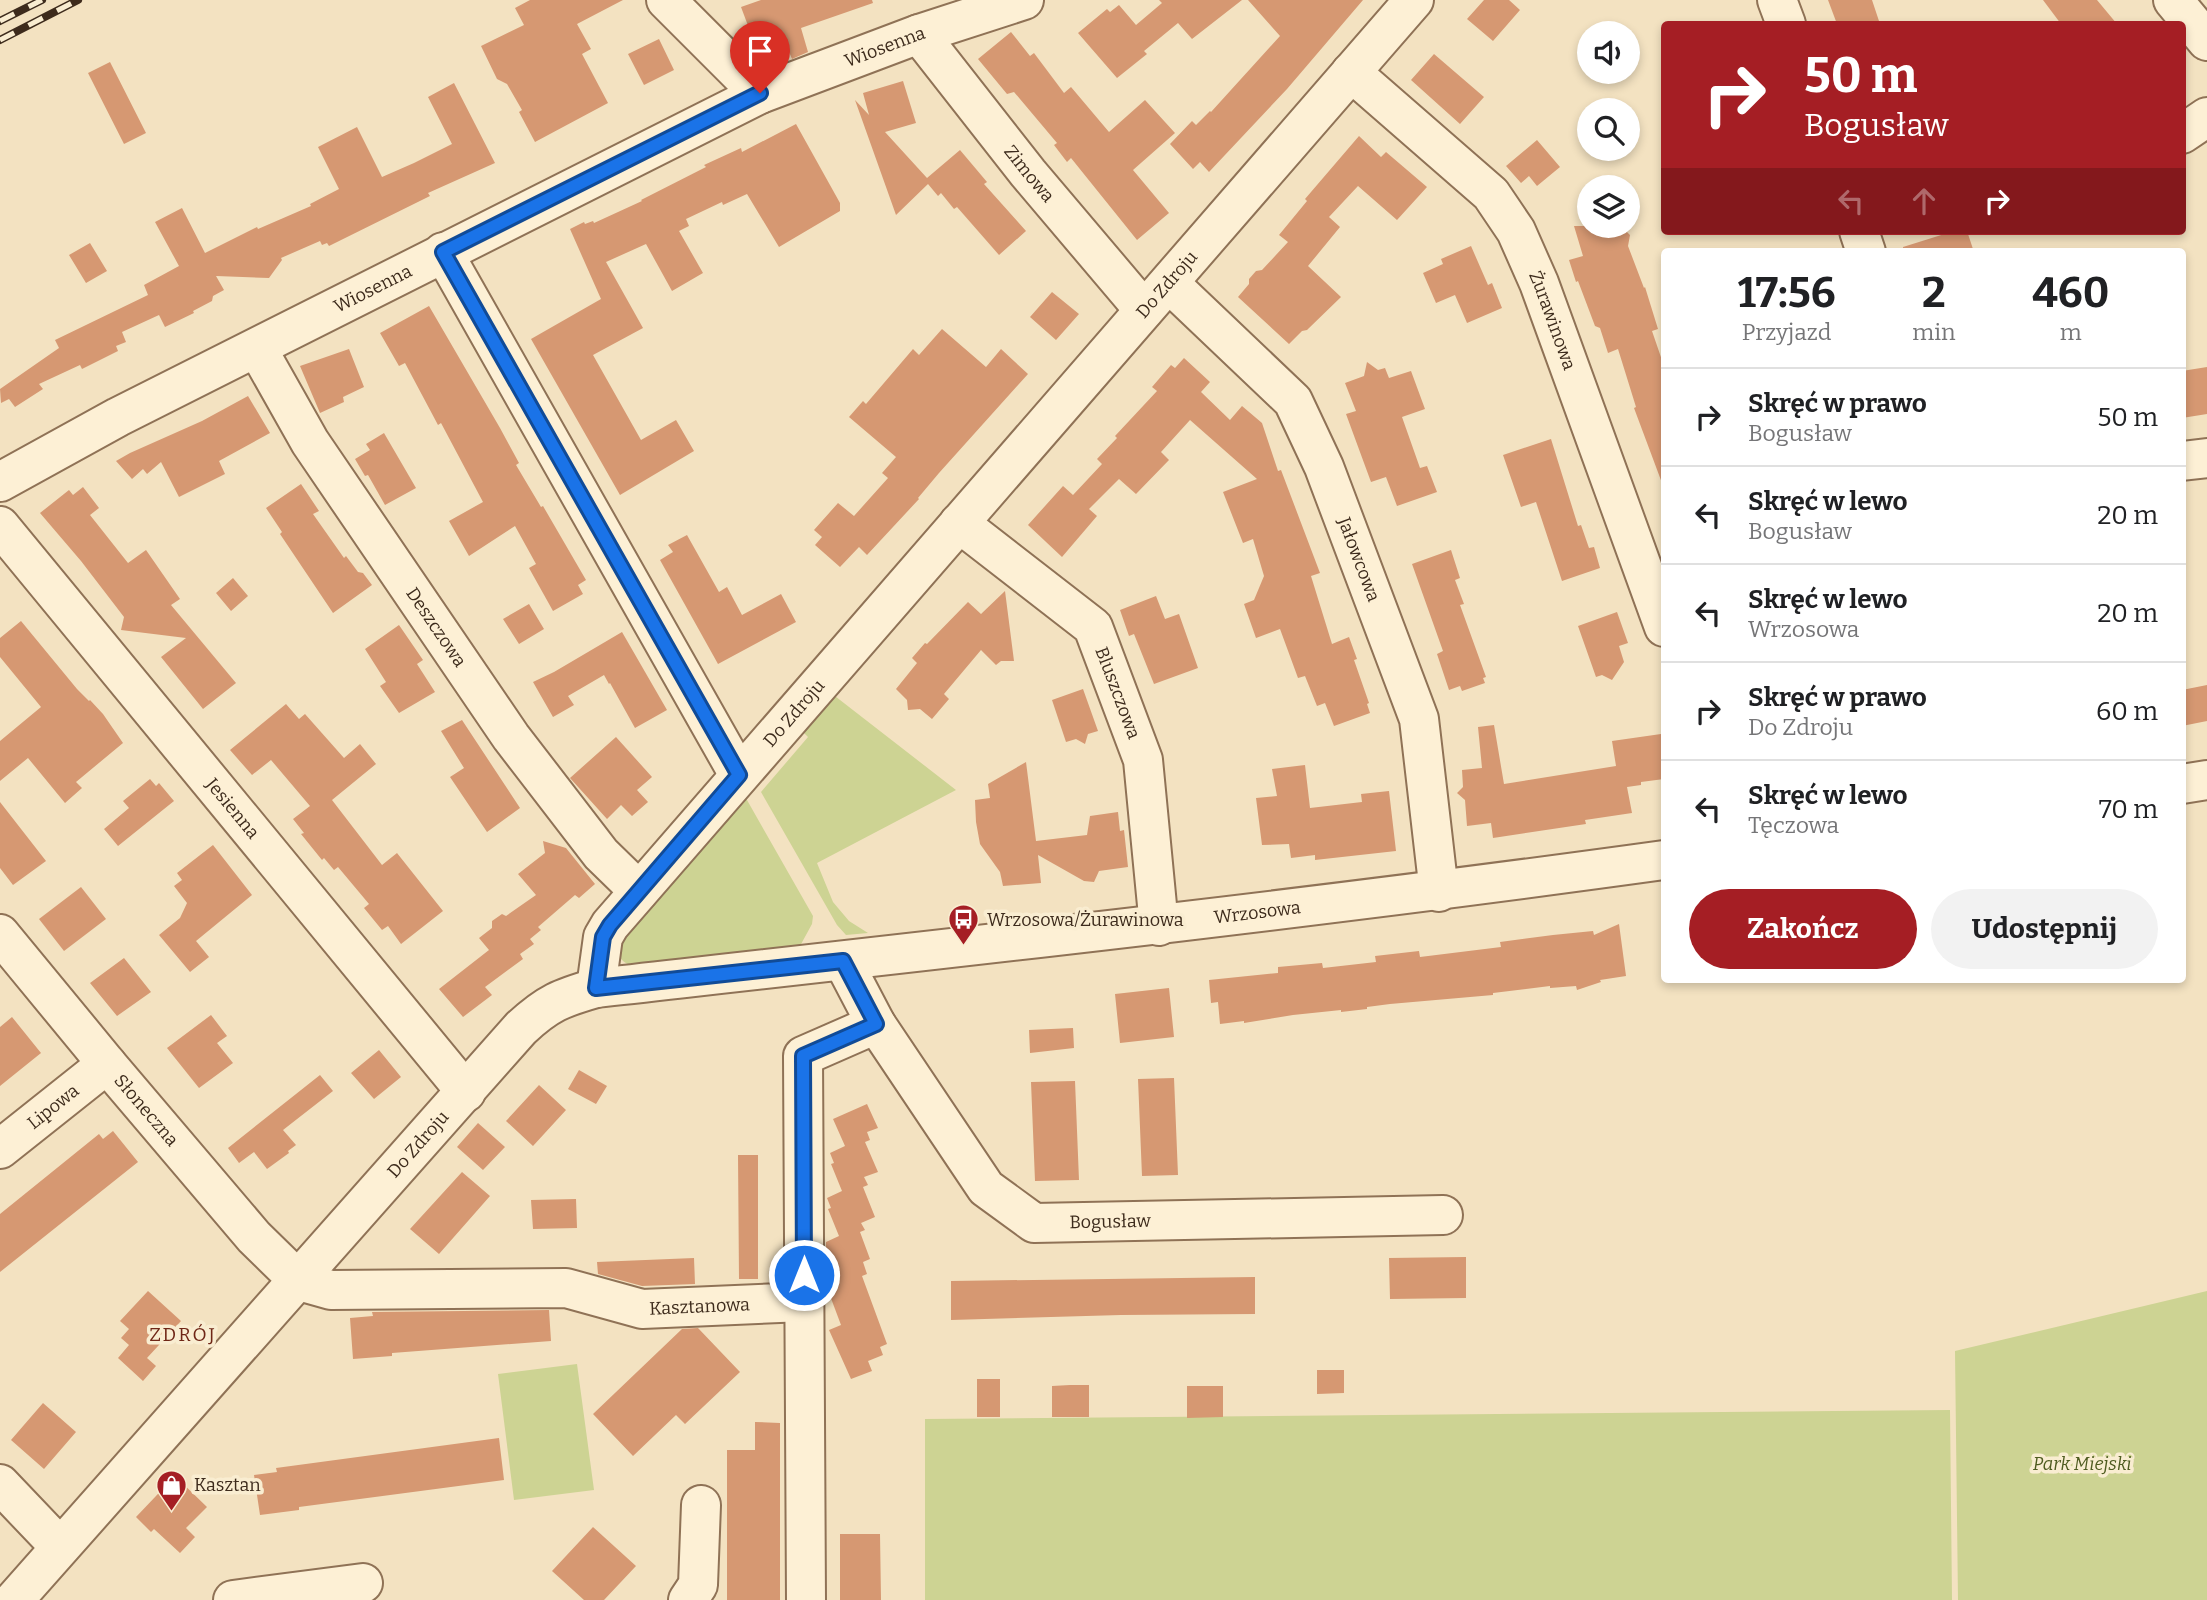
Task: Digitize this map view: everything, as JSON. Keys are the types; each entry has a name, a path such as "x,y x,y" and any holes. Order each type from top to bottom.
{"street":[{"path":"666,0 760,93"},
{"name":"Wiosenna","path":"0,482 118,417 760,93 919,34 1024,0"},
{"path":"1777,0 1785,21"},
{"path":"2173,0 2207,41"},
{"name":"Do Zdroju","path":"14,1600 539,1012 563,997 596,988 603,937 610,925 1351,72 1404,4"},
{"name":"Zimowa","path":"919,34 1028,173 1157,296"},
{"name":"Żurawinowa","path":"1351,72 1491,194 1516,231 1539,284 1661,620"},
{"path":"2186,131 2207,117"},
{"path":"443,252 739,775"},
{"name":"Jałowcowa","path":"1157,296 1293,401 1324,467 1419,719 1438,891"},
{"name":"Deszczowa","path":"257,348 310,442 511,737 601,855 639,891"},
{"path":"2186,460 2207,457"},
{"name":"Bluszczowa","path":"959,523 1094,628 1143,760 1159,926"},
{"name":"Jesienna","path":"0,526 466,1092"},
{"path":"2186,783 2207,780"},
{"name":"Wrzosowa","path":"596,988 1159,926 1661,860"},
{"name":"Słoneczna","path":"0,934 254,1237 299,1281"},
{"name":"Bogusław","path":"843,961 876,1024 986,1188 1034,1223 1443,1215"},
{"path":"806,1600 803,1056 876,1024"},
{"name":"Lipowa","path":"0,1149 107,1064"},
{"name":"Kasztanowa","path":"299,1281 331,1290 566,1288 642,1309 804,1302"},
{"path":"0,1484 60,1547"},
{"path":"688,1600 698,1585 701,1505"},
{"path":"233,1600 363,1583"}],"green space":[{"path":"831,693 956,790 817,863 833,902 849,921 868,933 846,935 837,925 761,792 808,737 800,729"},
{"path":"743,793 813,916 812,924 800,946 631,965 623,961 617,939"},
{"name":"Park Miejski","path":"2207,1291 2207,1600 1958,1600 1955,1351"},
{"path":"577,1364 594,1490 514,1500 498,1374"},
{"path":"1950,1410 1952,1600 925,1600 925,1419"}],"building":[{"path":"530,0 623,0 577,24 591,49 582,54 608,103 535,142 519,112 522,110 507,84 497,79 481,46 524,25 515,8"},
{"path":"761,0 872,0 873,3 801,28 808,52 792,59 783,37 756,47 741,7"},
{"path":"1159,0 1242,0 1192,39 1178,23 1144,51 1147,54 1117,78 1078,33 1107,9 1110,12 1119,5 1136,25 1162,3"},
{"path":"1248,0 1363,0 1287,89 1209,172 1200,162 1193,169 1170,144 1192,121 1196,125 1211,112 1280,36"},
{"path":"1484,0 1509,0 1520,10 1493,41 1467,19"},
{"path":"1828,0 1872,0 1879,21 1836,21"},
{"path":"2043,0 2097,0 2114,21 2059,21"},
{"path":"1011,32 1030,56 1034,53 1064,93 1071,87 1109,132 1145,100 1175,133 1133,170 1169,213 1137,240 1071,158 1067,162 1054,145 1057,143 1014,92 1007,94 978,59"},
{"path":"659,39 674,70 644,85 628,54"},
{"path":"1434,54 1484,97 1460,124 1411,80"},
{"path":"110,62 146,133 124,144 88,73"},
{"path":"903,81 916,123 885,132 927,178 960,150 987,182 984,184 1026,231 999,255 957,207 954,209 941,193 938,196 928,184 896,215 855,100 869,115 863,93"},
{"path":"454,83 495,163 428,193 430,196 329,246 327,243 322,245 320,241 281,258 269,278 216,276 224,290 213,296 212,301 193,311 194,313 165,327 159,315 122,332 126,342 116,346 118,351 82,369 80,365 39,384 43,389 15,407 9,399 1,403 0,389 59,348 55,340 148,295 144,285 179,266 155,222 182,208 205,253 257,227 258,229 311,206 310,204 339,189 318,147 357,127 382,177 414,163 452,144 428,97"},
{"path":"796,124 840,203 840,211 779,247 747,194 686,219 689,226 679,231 703,273 672,291 646,244 606,262 643,328 593,355 641,440 676,420 694,451 620,495 531,339 601,299 570,229 584,222 594,223 642,201 706,167 704,165 741,148 742,152"},
{"path":"1359,136 1381,157 1386,152 1427,187 1397,220 1358,186 1329,217 1340,227 1308,266 1341,297 1289,344 1238,297 1256,271 1262,270 1288,242 1279,235 1307,201 1305,199"},
{"path":"1537,140 1560,167 1537,186 1529,176 1521,183 1506,166"},
{"path":"1941,235 1968,235 1973,248 1903,248"},
{"path":"1578,238 1629,238 1628,246 1658,329 1652,331 1661,357 1661,480 1634,408 1636,407 1618,349 1608,353 1600,328 1595,326 1569,260 1583,256"},
{"path":"90,243 107,271 86,283 69,255"},
{"path":"1471,246 1488,285 1492,283 1502,308 1467,323 1455,295 1436,303 1423,273 1443,264 1441,259"},
{"path":"1052,292 1079,314 1056,340 1030,317"},
{"path":"429,306 500,428 519,463 516,465 586,580 578,585 583,594 553,611 529,568 536,564 515,526 469,556 449,521 483,502 405,363 399,366 380,333"},
{"path":"942,329 986,367 1001,349 1028,374 867,555 859,547 840,567 815,545 822,537 814,530 838,503 854,516 888,478 882,473 896,457 849,417 863,401 866,404 913,349 919,355"},
{"path":"349,349 364,387 343,397 344,402 320,413 300,366"},
{"path":"1184,358 1210,382 1201,392 1230,420 1242,406 1262,423 1278,471 1281,470 1320,573 1311,576 1332,644 1349,637 1370,713 1334,726 1325,703 1317,706 1305,676 1298,678 1280,629 1256,638 1244,604 1254,600 1264,576 1253,539 1243,543 1223,492 1257,479 1190,420 1161,452 1169,460 1136,494 1119,479 1089,509 1097,516 1062,557 1028,525 1063,486 1073,495 1102,464 1097,459 1157,391 1152,387 1171,365 1175,368"},
{"path":"1367,362 1378,370 1385,368 1389,378 1411,371 1425,409 1402,417 1420,468 1427,466 1437,492 1397,506 1386,477 1371,482 1346,414 1356,411 1345,383 1364,376"},
{"path":"2207,367 2207,414 2186,417 2186,370"},
{"path":"248,396 270,433 219,461 225,474 179,497 161,462 147,474 143,469 132,479 116,461 202,421"},
{"path":"384,433 416,488 385,505 368,475 365,476 355,459 370,450 366,444"},
{"path":"1551,439 1578,526 1581,525 1589,548 1594,547 1600,568 1562,581 1536,502 1521,507 1503,455"},
{"path":"301,484 319,511 313,514 344,558 346,556 372,585 333,613 280,534 282,532 266,508"},
{"path":"83,487 99,508 90,515 128,563 146,550 180,599 171,605 236,683 203,709 161,657 186,638 121,630 124,617 40,513 69,490 73,495"},
{"path":"687,535 719,592 727,587 742,615 781,594 796,622 718,664 660,560 673,552 668,545"},
{"path":"1451,550 1460,578 1455,580 1464,604 1460,605 1486,677 1483,678 1485,683 1462,691 1460,686 1449,690 1437,654 1443,651 1412,564"},
{"path":"233,578 248,596 231,611 216,593"},
{"path":"1005,591 1014,661 1001,661 996,665 981,650 944,694 949,699 932,719 920,709 908,710 907,700 896,689 917,663 912,658 968,602 981,614"},
{"path":"1156,596 1165,619 1179,614 1198,668 1154,684 1134,634 1129,636 1120,610"},
{"path":"529,604 544,629 519,644 503,619"},
{"path":"1617,612 1628,643 1619,646 1624,662 1612,680 1602,675 1596,677 1578,626"},
{"path":"21,621 77,689 103,714 123,743 76,782 82,788 65,803 28,758 0,781 0,741 41,707 0,657 0,638"},
{"path":"399,625 423,660 417,664 435,692 399,713 380,686 386,682 365,649"},
{"path":"622,632 667,710 635,728 604,675 568,696 574,705 553,717 533,682"},
{"path":"2207,685 2207,721 2186,725 2186,689"},
{"path":"1083,689 1098,731 1088,734 1085,744 1076,739 1066,742 1052,700"},
{"path":"286,704 299,719 305,714 344,758 360,744 376,764 332,800 382,865 397,853 443,911 401,944 388,926 382,930 364,908 369,904 338,867 334,870 324,858 322,860 301,834 304,833 293,819 310,806 271,760 252,775 230,750"},
{"path":"462,720 520,808 487,832 450,777 464,768 441,731"},
{"path":"1494,725 1504,784 1616,766 1612,741 1661,734 1661,779 1627,787 1632,813 1585,820 1586,824 1493,838 1491,823 1467,826 1465,800 1457,793 1463,787 1462,770 1482,768 1478,727"},
{"path":"616,737 652,777 637,790 648,802 632,816 621,805 607,819 570,778"},
{"path":"1026,762 1036,841 1087,835 1090,816 1118,812 1120,831 1124,830 1128,867 1099,871 1094,882 1084,881 1038,855 1041,883 1003,886 1000,872 980,844 975,800 990,798 988,784"},
{"path":"1305,765 1310,808 1362,802 1361,794 1389,791 1396,851 1315,860 1315,855 1291,858 1289,844 1262,845 1256,798 1277,796 1272,769"},
{"path":"150,779 156,786 159,783 174,801 118,846 104,829 129,808 123,801"},
{"path":"0,802 46,861 13,885 0,868"},
{"path":"543,841 566,848 595,884 579,898 575,895 538,927 541,930 530,939 534,944 520,954 523,959 485,987 492,995 463,1017 439,989 489,950 479,938 492,928 492,921 502,914 506,916 536,895 518,874 545,853"},
{"path":"213,845 252,895 196,941 209,957 190,972 159,935 180,918 187,903 174,886 182,880 177,873"},
{"path":"81,887 106,919 64,951 39,919"},
{"path":"1619,924 1626,976 1600,980 1601,982 1577,990 1576,986 1550,986 1493,995 1220,1024 1218,1002 1211,1003 1209,980 1278,973 1278,967 1322,963 1323,968 1376,962 1375,956 1419,951 1420,957 1501,947 1500,942 1553,935 1593,931 1594,935"},
{"path":"124,958 151,992 117,1016 90,983"},
{"path":"1169,988 1174,1037 1120,1043 1115,994"},
{"path":"211,1015 227,1036 217,1043 233,1063 199,1088 167,1048"},
{"path":"12,1017 41,1053 0,1086 0,1027"},
{"path":"1073,1028 1074,1048 1030,1053 1029,1030"},
{"path":"379,1050 401,1077 374,1099 351,1073"},
{"path":"579,1070 607,1086 596,1104 568,1089"},
{"path":"320,1075 333,1091 283,1130 296,1145 289,1153 267,1169 254,1152 239,1163 228,1148"},
{"path":"1174,1078 1178,1175 1142,1176 1138,1079"},
{"path":"1075,1081 1079,1180 1035,1181 1031,1082"},
{"path":"539,1085 566,1110 533,1146 506,1121"},
{"path":"867,1104 878,1128 867,1132 870,1140 865,1142 878,1172 864,1177 868,1185 863,1187 875,1217 861,1223 865,1230 860,1232 870,1259 863,1262 867,1274 862,1276 887,1344 880,1347 883,1355 868,1361 872,1371 851,1379 829,1330 841,1325 826,1285 840,1280 826,1247 826,1242 839,1236 828,1209 831,1208 827,1198 842,1191 831,1164 834,1163 830,1153 845,1146 833,1119"},
{"path":"478,1123 505,1147 483,1170 457,1147"},
{"path":"113,1131 138,1162 0,1272 0,1214 99,1134 103,1139"},
{"path":"738,1155 758,1155 758,1279 739,1279"},
{"path":"462,1172 490,1196 439,1254 410,1229"},
{"path":"576,1199 577,1228 533,1229 531,1200"},
{"path":"1466,1257 1466,1298 1390,1299 1389,1258"},
{"path":"694,1258 695,1284 642,1286 598,1274 597,1262"},
{"path":"1255,1277 1255,1314 951,1320 951,1281"},
{"path":"148,1291 181,1321 147,1358 156,1366 143,1381 118,1358 129,1345 121,1338 129,1329 120,1321"},
{"path":"549,1310 551,1341 392,1353 392,1356 353,1359 350,1318 373,1316 372,1312"},
{"path":"698,1328 740,1372 685,1424 676,1415 633,1456 593,1414 682,1329"},
{"path":"1317,1370 1344,1370 1344,1393 1317,1394"},
{"path":"977,1379 1000,1379 1000,1417 977,1417"},
{"path":"1089,1385 1089,1417 1052,1417 1052,1386"},
{"path":"1187,1386 1223,1386 1223,1417 1187,1418"},
{"path":"43,1403 76,1432 44,1469 11,1440"},
{"path":"755,1422 780,1423 780,1600 727,1600 727,1450 755,1450"},
{"path":"499,1438 504,1480 299,1507 299,1510 260,1515 254,1475 277,1472 276,1468"},
{"name":"Kasztan","path":"175,1476 207,1507 186,1528 195,1537 180,1553 154,1529 151,1532 136,1517"},
{"path":"593,1527 636,1566 604,1600 584,1600 552,1571"},
{"path":"840,1534 880,1534 881,1600 840,1600"}],"railway":[{"path":"0,21 42,0"},
{"path":"0,40 78,0"}],"place":[{"name":"Wrzosowa/Żurawinowa","path":"964,947"},
{"name":"Kasztan","path":"171,1512"}],"district":[{"name":"ZDRÓJ","path":"183,1334"}],"route":[{"path":"760,93 443,252 739,775 610,925 603,937 596,988 843,961 876,1024 803,1056 804,1275"}]}
